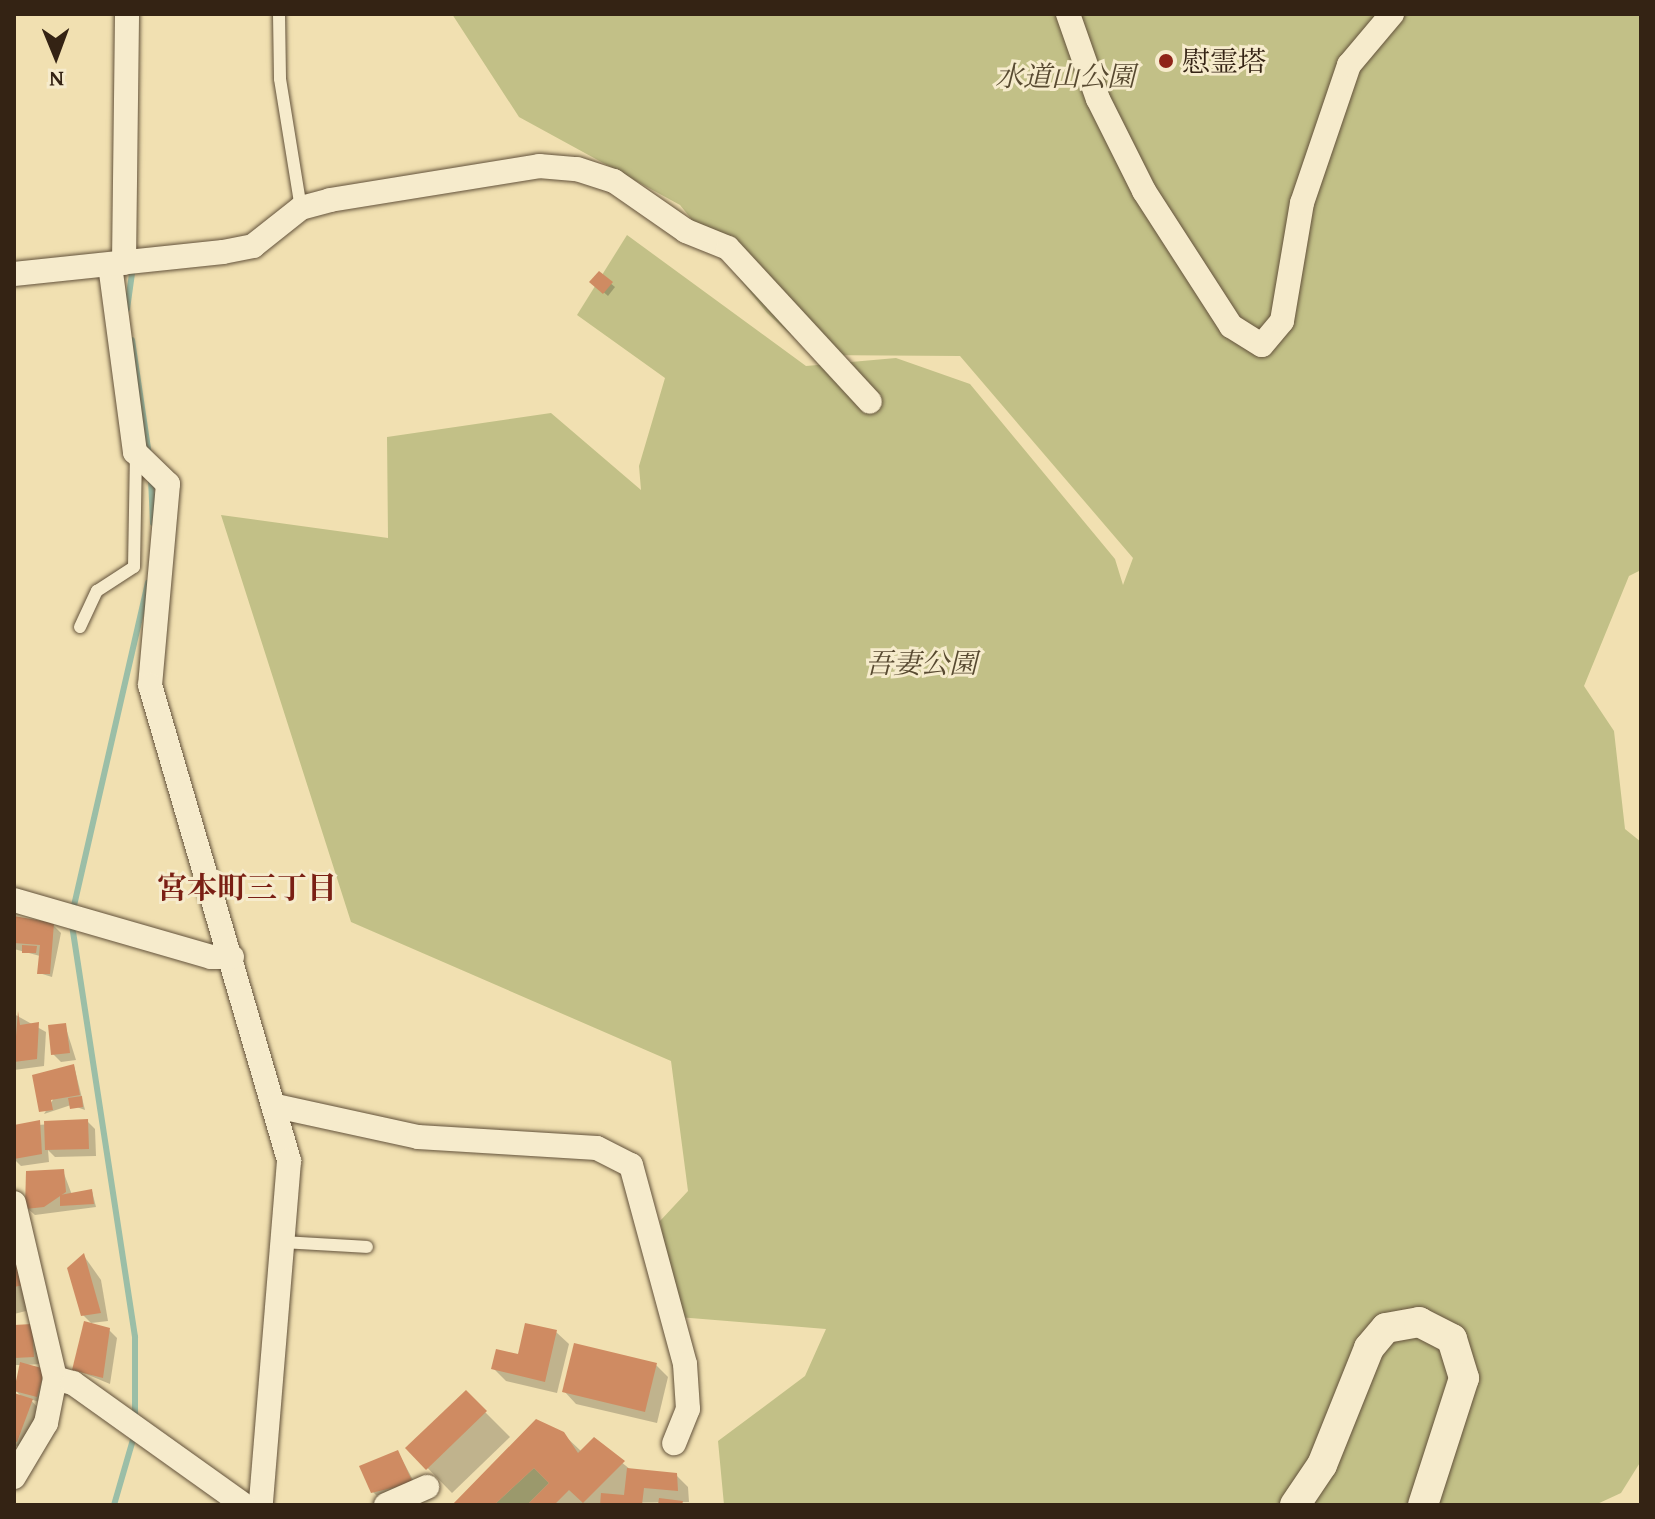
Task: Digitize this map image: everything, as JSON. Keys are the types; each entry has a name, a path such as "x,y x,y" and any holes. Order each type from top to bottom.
{"street":[{"path":"127,14 117,264 145,463 167,478 167,546 147,673 276,1106 289,1161 261,1505"},
{"path":"1068,14 1102,110 1144,191 1231,326 1262,345 1282,321 1302,203 1349,65 1392,14"},
{"path":"14,274 253,246 301,208 539,166 614,181 686,231 728,248 870,402"},
{"path":"14,900 232,957"},
{"path":"276,1106 418,1137 597,1148 631,1165 685,1364 688,1409 674,1443"},
{"path":"14,1203 55,1378 46,1423 14,1477"},
{"path":"1295,1505 1322,1465 1369,1348 1386,1328 1419,1322 1452,1339 1464,1378 1423,1505"},
{"path":"55,1378 135,1428 244,1505"},
{"path":"386,1505 427,1487"}],"lane":[{"path":"279,14 280,79 301,208"},
{"path":"80,627 97,591 134,567 145,463"},
{"path":"284,1242 367,1247"}],"green space":[{"path":"452,14 1641,14 1641,570 1629,576 1584,686 1614,731 1625,829 1641,842 1641,1461 1621,1493 1595,1505 724,1505 718,1441 805,1376 826,1329 678,1317 660,1221 688,1191 671,1061 351,922 221,515 388,538 387,437 551,413 641,490 639,466 665,378 577,315 627,235 806,366 896,358 970,384 1115,559 1123,585 1133,558 960,356 813,355 767,313 680,205 519,117"},
{"path":"534,1468 549,1483 527,1505 494,1505"}],"building":[{"path":"599,271 613,282 603,294 589,282"},
{"path":"14,916 54,923 50,974 37,974 40,945 14,943"},
{"path":"22,945 37,946 36,953 22,953"},
{"path":"18,1011 20,1025 39,1022 37,1059 14,1062"},
{"path":"66,1023 70,1053 51,1055 48,1025"},
{"path":"74,1064 80,1095 51,1100 53,1110 39,1112 32,1075"},
{"path":"82,1096 83,1107 70,1109 68,1098"},
{"path":"88,1119 89,1149 45,1150 44,1121"},
{"path":"40,1120 42,1154 14,1159 14,1125"},
{"path":"64,1169 66,1192 44,1207 25,1209 26,1171"},
{"path":"92,1189 94,1204 60,1206 60,1195"},
{"path":"84,1253 101,1313 81,1316 67,1268"},
{"path":"18,1264 23,1285 14,1287 14,1265"},
{"path":"84,1321 110,1328 103,1378 72,1370"},
{"path":"525,1323 557,1330 545,1382 491,1369 496,1349 518,1354"},
{"path":"32,1324 34,1357 14,1358 14,1325"},
{"path":"574,1343 657,1363 645,1412 562,1392"},
{"path":"20,1362 45,1369 37,1397 14,1391"},
{"path":"466,1390 487,1411 426,1470 405,1448"},
{"path":"14,1393 33,1399 17,1442 14,1441"},
{"path":"536,1419 564,1432 578,1453 594,1437 625,1461 583,1503 569,1490 554,1505 527,1505 549,1483 534,1468 494,1505 452,1505"},
{"path":"398,1450 413,1483 371,1493 359,1466"},
{"path":"627,1468 677,1473 678,1491 644,1488 642,1505 600,1505 601,1493 624,1495"},
{"path":"659,1498 683,1501 682,1505 658,1505"}],"waterway":[{"path":"127,309 132,273"},
{"path":"132,340 149,455"},
{"path":"151,478 153,523"},
{"path":"73,910 148,582"},
{"path":"72,925 135,1337 135,1420"},
{"path":"114,1505 134,1436"}],"place":[{"name":"慰霊塔","path":"1166,61"}],"district":[{"name":"宮本町三丁目","path":"247,887"}],"park label":[{"name":"水道山公園","path":"1065,76"},
{"name":"吾妻公園","path":"921,663"}]}
